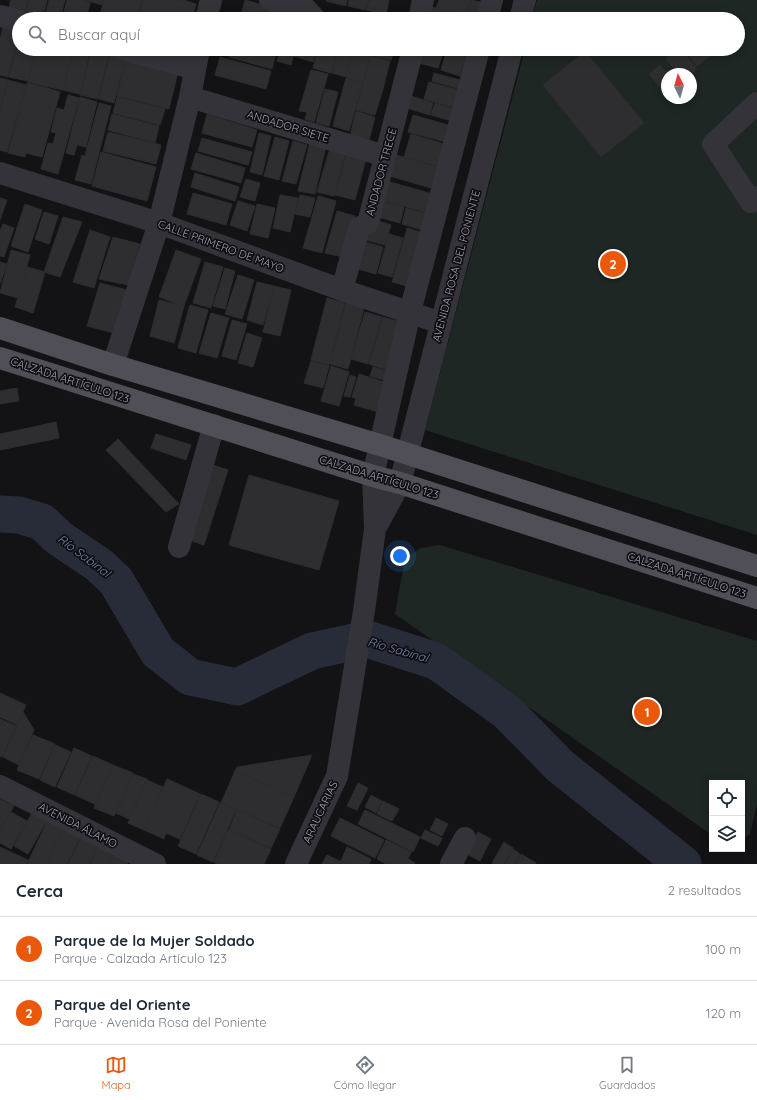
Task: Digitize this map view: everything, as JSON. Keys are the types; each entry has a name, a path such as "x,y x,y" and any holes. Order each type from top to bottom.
{"main road":[{"path":"0,328 113,365 380,445 757,566"},
{"name":"CALZADA ARTÍCULO 123","path":"0,358 373,476 400,483 757,598"}],"street":[{"path":"208,12 211,0"},
{"path":"270,0 306,8 309,12"},
{"path":"420,12 423,0"},
{"path":"489,12 492,0"},
{"path":"522,12 525,0"},
{"path":"0,16 12,19"},
{"path":"113,365 159,223 190,97 197,59 174,56"},
{"name":"ANDADOR TRECE","path":"342,290 359,228 368,223 411,56"},
{"path":"375,528 373,476 410,312 477,56"},
{"name":"AVENIDA ROSA DEL PONIENTE","path":"375,528 400,483 510,56"},
{"name":"ANDADOR SIETE","path":"190,97 385,156"},
{"path":"757,103 713,144 750,202 757,197"},
{"name":"CALLE PRIMERO DE MAYO","path":"0,173 159,223 342,290 441,323"},
{"path":"179,547 214,425"},
{"name":"ARAUCARIAS","path":"296,864 337,776 364,612 375,528"},
{"name":"AVENIDA ÁLAMO","path":"0,786 155,864"},
{"path":"451,864 465,838"}],"shaded area":[{"path":"537,0 757,0 757,535 425,430 523,56 745,56 745,12 534,12"},
{"path":"440,545 757,641 757,804 750,834 745,838 745,780 709,780 709,833 395,614 405,558 421,548"}],"building":[{"path":"11,0 28,0 25,12 8,11"},
{"path":"29,0 47,0 44,12 26,12"},
{"path":"49,0 65,0 62,12 46,12"},
{"path":"67,0 83,0 90,3 88,12 64,12"},
{"path":"84,0 103,0 102,5"},
{"path":"104,0 142,0 139,12 101,12"},
{"path":"143,0 183,0 196,4 194,12 140,12"},
{"path":"245,0 288,12 242,12"},
{"path":"347,0 346,6 326,1"},
{"path":"349,0 368,0 365,10 348,6"},
{"path":"369,0 389,0 387,12 374,12 366,10"},
{"path":"439,0 471,0 467,12 451,12 436,8"},
{"path":"471,0 485,3 480,12 467,12"},
{"path":"431,7 450,12 430,12"},
{"path":"4,22 12,24 12,56 13,56 8,77 0,75 0,40"},
{"path":"14,56 34,56 28,81 9,77"},
{"path":"34,56 52,56 45,86 28,82"},
{"path":"52,56 71,56 63,90 45,86"},
{"path":"72,56 89,56 80,94 63,90"},
{"path":"90,56 108,56 98,99 80,95"},
{"path":"109,56 126,57 114,103 99,99"},
{"path":"127,56 179,68 169,109 117,96"},
{"path":"229,56 275,56 272,69"},
{"path":"278,56 293,56 291,65 277,61"},
{"path":"294,56 315,56 313,62"},
{"path":"316,56 336,56 331,73 313,68"},
{"path":"336,56 351,56 346,77 332,73"},
{"path":"352,56 370,56 363,82 346,77"},
{"path":"371,56 390,61 383,89 363,84"},
{"path":"375,56 392,56 391,60"},
{"path":"420,56 442,56 438,68 419,63"},
{"path":"445,56 465,56 460,76 441,70"},
{"path":"579,56 589,56 644,123 601,157 543,85"},
{"path":"670,56 687,56 696,68 673,68 666,59"},
{"path":"689,56 710,56 697,66"},
{"path":"220,57 271,71 266,89 215,75"},
{"path":"660,65 663,68 661,68 661,89 649,74"},
{"path":"311,70 328,74 314,122 305,119 307,112 299,111"},
{"path":"434,73 463,81 460,89 432,81"},
{"path":"0,78 8,80 0,109"},
{"path":"346,78 363,82 349,131 333,126"},
{"path":"8,80 26,85 7,152 0,150 0,112"},
{"path":"429,82 463,91 459,109 424,99"},
{"path":"27,83 44,87 25,157 8,153"},
{"path":"363,84 383,89 375,115 356,110"},
{"path":"44,87 60,92 42,157 26,153"},
{"path":"325,89 338,92 329,126 316,123"},
{"path":"68,95 79,98 58,174 41,169 48,143 53,144 56,133 51,132 57,108 64,110"},
{"path":"411,96 433,103 430,115 407,108"},
{"path":"80,97 97,102 86,147 77,145 74,155 66,153"},
{"path":"117,97 165,109 160,125 113,113"},
{"path":"99,103 111,106 91,184 75,180 82,155 85,156"},
{"path":"435,103 458,110 455,122 431,115"},
{"path":"356,111 375,117 369,141 350,136"},
{"path":"112,114 159,126 155,143 108,130"},
{"path":"207,114 257,130 252,147 202,133"},
{"path":"413,115 455,127 450,143 408,132"},
{"path":"108,132 161,145 156,164 103,151"},
{"path":"259,133 271,136 262,175 250,172"},
{"path":"411,134 448,145 442,167 404,157"},
{"path":"275,137 289,141 279,180 264,176"},
{"path":"202,138 252,152 248,165 198,151"},
{"path":"293,141 307,145 296,184 282,181"},
{"path":"310,142 326,146 315,194 298,191"},
{"path":"330,148 346,152 334,196 317,192"},
{"path":"350,150 367,155 355,200 335,195 346,156 349,157"},
{"path":"101,152 156,167 147,201 92,186"},
{"path":"196,153 245,168 241,183 191,169"},
{"path":"396,155 441,168 434,189 390,176"},
{"path":"195,173 239,187 235,201 191,187"},
{"path":"246,179 260,183 255,201 240,197"},
{"path":"383,180 436,195 431,214 378,199"},
{"path":"193,193 232,204 226,225 187,214"},
{"path":"280,195 298,198 290,232 273,228"},
{"path":"300,195 315,198 310,217 295,214"},
{"path":"318,196 336,201 322,253 303,248"},
{"path":"0,198 7,200 0,220"},
{"path":"378,200 404,207 400,223 374,216"},
{"path":"238,201 255,206 247,231 230,225"},
{"path":"25,204 42,210 28,252 11,246"},
{"path":"257,204 275,208 268,238 250,234"},
{"path":"406,208 431,215 426,231 402,224"},
{"path":"337,211 355,216 343,257 325,253"},
{"path":"44,212 58,216 49,244 35,239"},
{"path":"63,217 82,222 60,277 44,272"},
{"path":"372,219 391,225 385,245 366,240"},
{"path":"3,224 14,228 4,257 0,256 0,231"},
{"path":"407,228 427,234 411,287 392,282"},
{"path":"90,230 110,237 94,288 73,282"},
{"path":"389,234 403,238 392,277 378,273"},
{"path":"113,237 140,244 128,285 99,279"},
{"path":"365,242 383,247 376,274 358,269"},
{"path":"11,250 30,255 18,298 0,293"},
{"path":"176,250 201,259 184,306 159,297"},
{"path":"0,262 7,264 0,284"},
{"path":"205,262 223,267 211,308 193,303"},
{"path":"27,267 45,272 33,313 15,307"},
{"path":"225,268 235,271 225,309 213,306"},
{"path":"238,275 254,280 242,319 225,314"},
{"path":"257,282 274,286 263,325 247,320"},
{"path":"100,283 127,290 114,333 87,326"},
{"path":"274,286 291,290 280,336 263,332"},
{"path":"327,298 345,303 329,365 311,360"},
{"path":"159,300 184,306 174,343 150,336"},
{"path":"346,303 364,308 348,369 330,364"},
{"path":"190,305 208,310 196,353 178,348"},
{"path":"365,312 382,317 368,364 351,359"},
{"path":"211,313 229,318 217,358 199,353"},
{"path":"383,317 404,323 389,371 369,364"},
{"path":"232,320 247,324 236,360 222,356"},
{"path":"247,333 262,338 253,367 238,363"},
{"path":"311,361 329,366 323,388 304,383"},
{"path":"331,366 349,372 339,406 321,401"},
{"path":"373,367 390,372 387,381 370,376"},
{"path":"359,374 387,383 378,412 354,405 356,399 352,397"},
{"path":"350,375 356,377 350,397 344,396"},
{"path":"17,388 19,401 0,404 0,391"},
{"path":"56,422 59,438 0,450 0,434"},
{"path":"156,434 191,445 186,460 151,448"},
{"path":"118,439 179,504 166,512 106,450"},
{"path":"210,464 228,470 204,545 186,539"},
{"path":"249,475 339,501 319,570 229,545"},
{"path":"0,693 26,705 17,725 0,717"},
{"path":"23,712 34,730 19,765 3,757"},
{"path":"0,719 16,726 2,757 0,756"},
{"path":"33,735 55,744 39,779 17,770"},
{"path":"55,745 71,752 55,787 40,780"},
{"path":"74,748 92,756 74,795 57,787"},
{"path":"312,755 294,797 235,771 237,767"},
{"path":"93,756 113,765 95,804 75,795"},
{"path":"113,765 133,773 114,816 94,808"},
{"path":"235,771 294,797 280,828 221,803"},
{"path":"133,774 147,779 129,819 116,813"},
{"path":"167,779 200,794 180,839 166,833 164,839 144,830"},
{"path":"147,780 163,787 144,830 128,823"},
{"path":"358,783 368,788 357,810 347,806"},
{"path":"201,794 219,802 196,854 178,846"},
{"path":"371,795 382,801 376,813 365,807"},
{"path":"0,799 14,806 0,831"},
{"path":"383,801 399,809 392,821 377,814"},
{"path":"220,803 236,810 213,862 197,855"},
{"path":"237,810 280,829 271,848 229,830"},
{"path":"365,810 420,837 413,852 358,824"},
{"path":"33,811 48,819 28,854 14,846"},
{"path":"11,812 27,821 11,849 0,843 0,831"},
{"path":"340,818 384,840 375,858 331,836"},
{"path":"436,818 448,824 442,836 430,830"},
{"path":"48,820 64,827 46,864 27,864"},
{"path":"64,827 81,836 67,864 46,864"},
{"path":"228,830 271,849 264,864 218,864 214,862"},
{"path":"425,830 442,838 438,846 421,838"},
{"path":"478,832 491,839 480,861 467,854"},
{"path":"82,836 99,844 89,864 68,864"},
{"path":"386,840 411,852 408,859 415,863 386,864 377,859"},
{"path":"504,842 513,848 504,864 493,864 492,863"},
{"path":"99,844 113,851 107,864 90,864"},
{"path":"0,847 28,860 26,864 0,864"},
{"path":"347,847 371,859 369,864 347,864 341,861"},
{"path":"513,849 520,854 514,864 505,864"},
{"path":"114,851 130,859 127,864 107,864"},
{"path":"521,854 536,863 536,864 515,864"},
{"path":"327,855 346,864 322,864"}],"waterway":[{"name":"Río Sabinal","path":"0,514 19,515 42,522 59,538 99,565 116,581 158,652 190,677 237,687 312,651 367,639 436,661 507,712 560,766 683,864"}],"place":[{"name":"Parque del Oriente","path":"613,264"},
{"name":"Parque de la Mujer Soldado","path":"647,712"}]}
